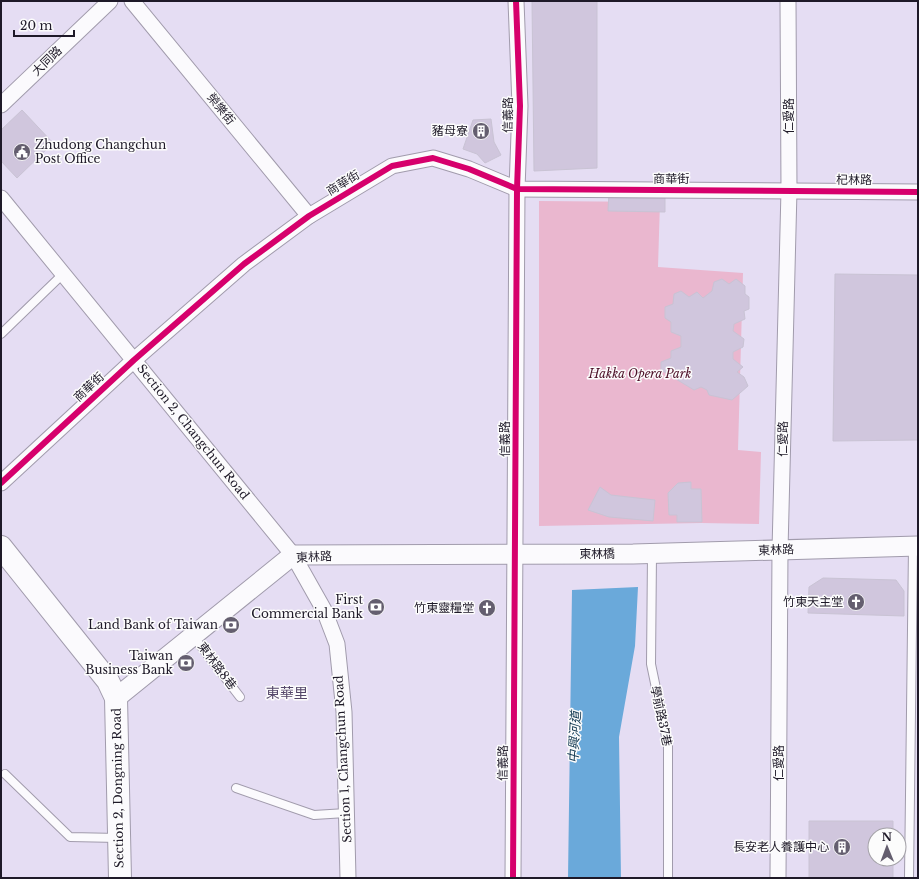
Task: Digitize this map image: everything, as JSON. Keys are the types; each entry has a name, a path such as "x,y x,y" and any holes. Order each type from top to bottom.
{"main road":[{"path":"1,547 108,681 116,698"},
{"name":"Section 2, Dongning Road","path":"116,698 120,878"}],"street":[{"name":"大同路","path":"1,105 110,1"},
{"name":"榮樂街","path":"132,1 309,216"},
{"name":"信義路","path":"513,878 517,189 520,106 516,1"},
{"name":"仁愛路","path":"778,878 780,550 789,190 788,1"},
{"name":"商華街","path":"1,483 134,360 244,264 309,216 392,166 434,158 469,169 517,189 789,190"},
{"name":"杞林路","path":"789,190 918,192"},
{"name":"Section 2, Changchun Road","path":"1,198 293,555"},
{"name":"東林路","path":"633,554 916,546"},
{"name":"東林路","path":"116,698 293,555 561,554"},
{"name":"東林橋","path":"561,554 633,554"},
{"name":"Section 1, Changchun Road","path":"293,555 324,610 337,644 344,712 348,878"}],"lane":[{"path":"1,334 63,274"},
{"path":"909,878 914,799 916,546"},
{"name":"學前路37巷","path":"652,554 651,664 668,746 668,878"},
{"name":"東林路8巷","path":"193,636 240,697"},
{"path":"5,774 70,837 119,838"},
{"path":"236,788 314,815 346,813"}],"green space":[{"name":"Hakka Opera Park","path":"539,201 660,202 658,267 743,273 738,450 761,452 759,524 701,523 539,526"}],"water":[{"name":"中興河道","path":"638,587 635,646 619,737 621,878 568,878 572,590"}],"building":[{"path":"532,1 597,1 597,168 534,171"},
{"name":"Zhudong Changchun Post Office","path":"22,110 53,143 17,178 1,161 1,130"},
{"name":"豬母寮","path":"491,119 494,142 501,155 485,163 477,154 463,149 473,120"},
{"path":"609,192 665,193 665,212 608,211"},
{"path":"835,274 918,275 918,440 833,441"},
{"path":"722,279 729,284 736,279 745,286 745,294 749,297 749,309 744,311 745,319 734,324 733,331 744,339 743,347 733,352 733,359 743,367 737,372 744,377 748,386 732,400 709,395 707,390 701,387 694,390 661,370 661,362 671,358 671,351 681,347 681,336 671,332 671,322 665,318 665,307 673,304 674,294 681,291 689,297 697,292 703,298 712,291 714,282"},
{"path":"691,482 691,489 701,489 702,522 677,522 677,515 669,515 668,493 678,483"},
{"path":"600,487 611,495 655,500 653,521 609,517 588,510"},
{"name":"竹東天主堂","path":"823,578 896,580 904,591 904,616 808,613 809,587"},
{"name":"長安老人養護中心","path":"809,821 893,821 893,827 867,827 867,867 893,867 893,878 809,878"}],"cycle path":[{"path":"513,878 517,189 520,106 516,1"},
{"path":"1,483 134,360 244,264 309,216 392,166 433,158 469,169 517,189 918,192"}],"place":[{"name":"豬母寮","path":"481,131"},
{"name":"Zhudong Changchun Post Office","path":"22,152"},
{"name":"竹東天主堂","path":"856,602"},
{"name":"First Commercial Bank","path":"376,607"},
{"name":"竹東靈糧堂","path":"487,608"},
{"name":"Land Bank of Taiwan","path":"231,625"},
{"name":"Taiwan Business Bank","path":"186,663"},
{"name":"長安老人養護中心","path":"842,847"}],"district":[{"name":"東華里","path":"287,693"}]}
